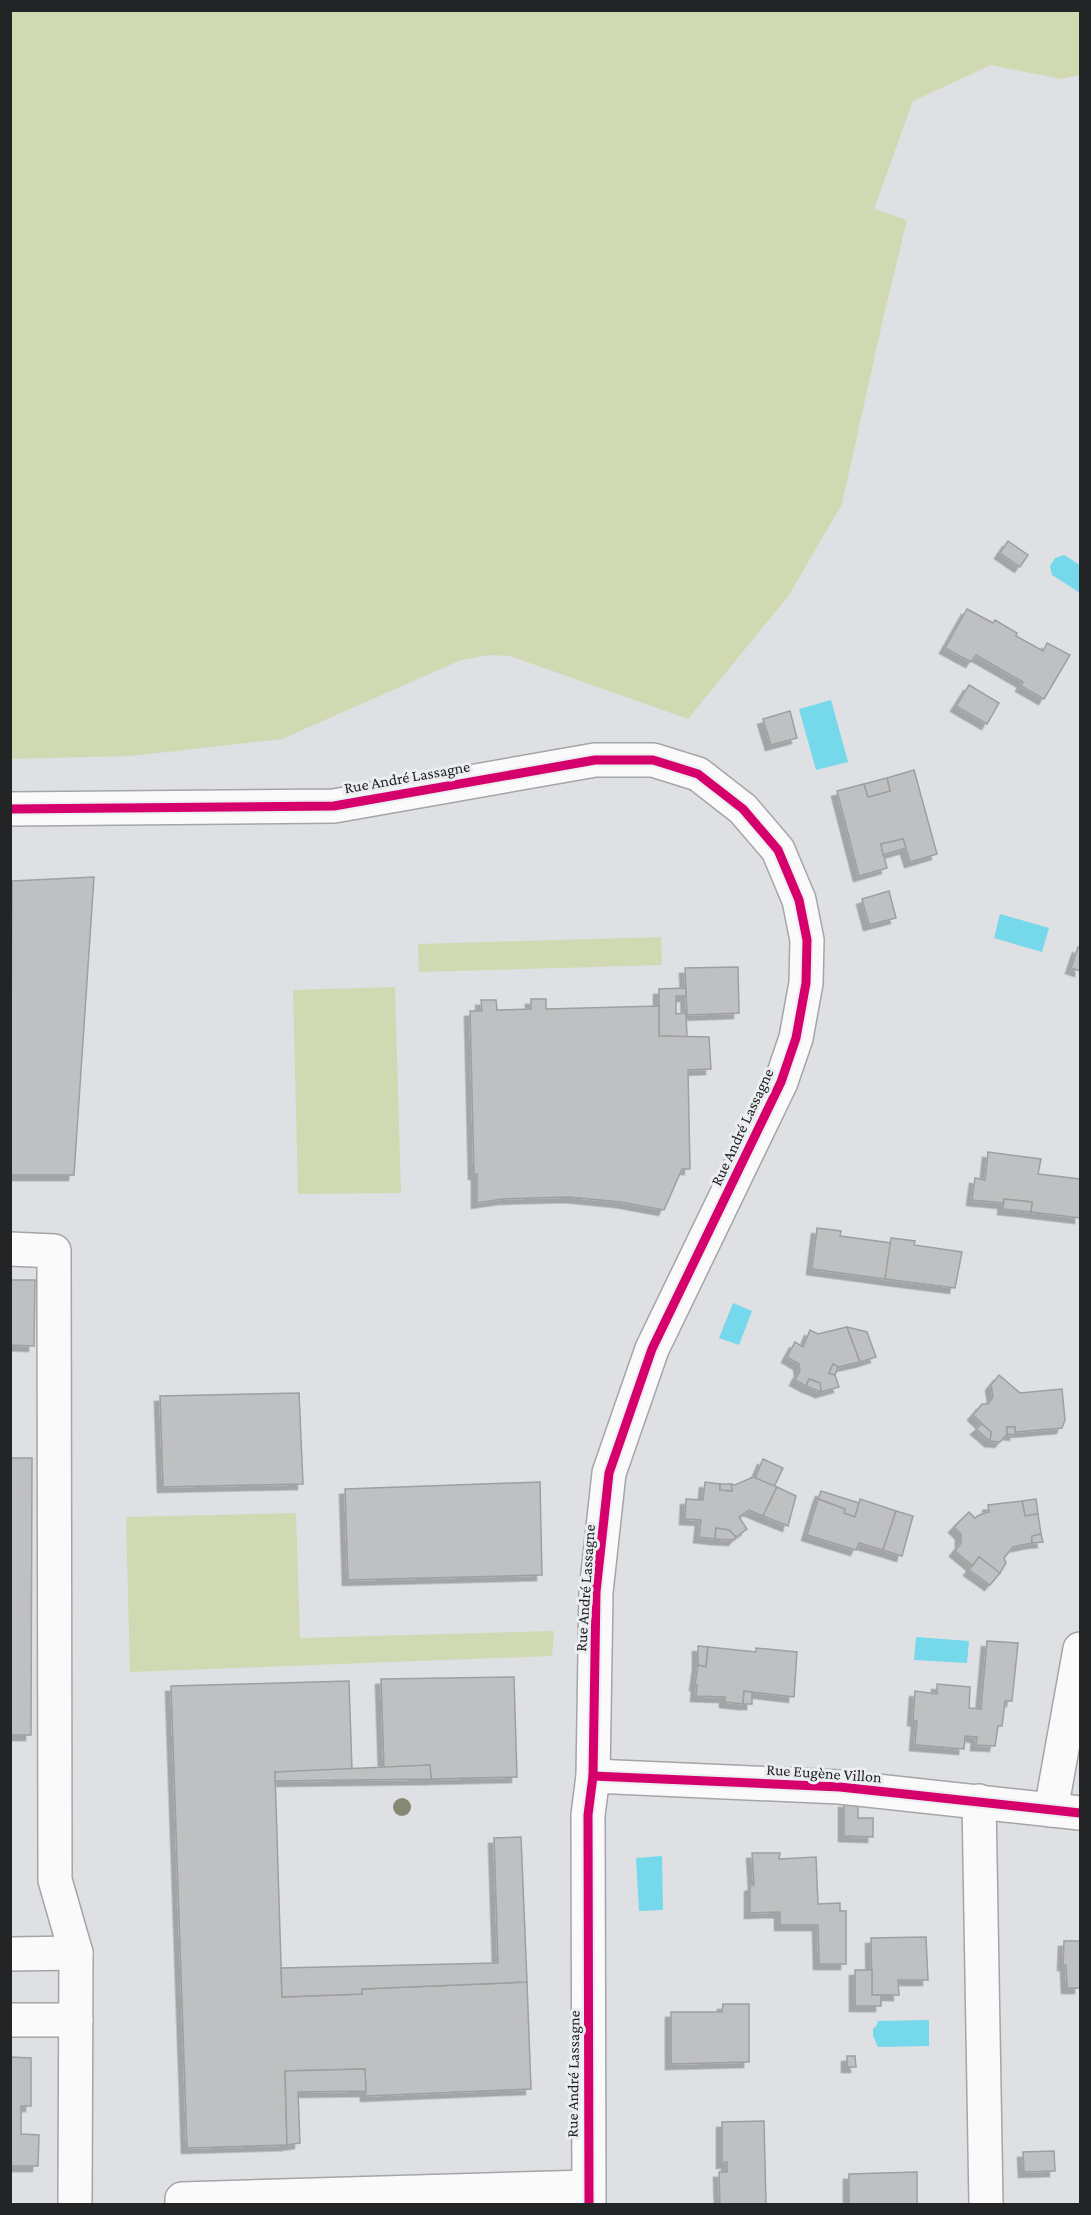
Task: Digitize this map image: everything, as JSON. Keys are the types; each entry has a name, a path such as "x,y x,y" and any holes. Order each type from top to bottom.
{"street":[{"name":"Rue André Lassagne","path":"10,809 334,806 596,760 653,760 698,774 743,809 778,850 799,900 807,940 806,983 796,1038 781,1082 652,1349 609,1473 596,1592 593,1776 588,1815 588,2196"},
{"path":"10,1249 54,1251 55,1880 76,1953 75,2205"},
{"path":"1066,1812 1080,1649"},
{"name":"Rue Eugène Villon","path":"593,1776 840,1787 1066,1812"},
{"path":"979,1801 986,2205"},
{"path":"10,1954 76,1953"},
{"path":"10,2020 76,2020"},
{"path":"183,2205 182,2199 588,2196"}],"green space":[{"path":"10,11 1080,11 1080,75 1061,79 991,65 913,101 874,209 907,220 842,504 789,595 688,719 510,656 491,655 461,660 282,739 131,756 11,759"},
{"path":"661,937 662,965 419,972 418,944"},
{"path":"395,987 401,1193 298,1194 293,990"},
{"path":"296,1513 300,1638 554,1631 552,1656 130,1672 126,1517"}],"water":[{"path":"1064,555 1080,565 1080,593 1052,575 1050,566 1055,558"},
{"path":"831,700 848,762 816,770 799,709"},
{"path":"1000,914 1049,928 1042,952 994,938"},
{"path":"733,1303 752,1311 739,1345 719,1338"},
{"path":"916,1637 969,1641 967,1663 914,1660"},
{"path":"662,1856 663,1910 639,1911 636,1858"},
{"path":"929,2020 929,2046 878,2047 873,2036 873,2029 878,2021"}],"building":[{"path":"1008,541 1028,555 1020,567 1000,553"},
{"path":"967,609 993,623 995,620 1017,633 1016,636 1043,651 1047,643 1070,655 1044,699 1021,686 1023,682 976,655 971,662 945,648"},
{"path":"969,685 999,703 987,724 956,706"},
{"path":"790,711 797,738 771,745 763,719"},
{"path":"914,770 937,854 910,862 903,839 881,844 887,868 859,876 837,791 864,784 868,797 890,791 887,778"},
{"path":"887,778 890,791 868,797 864,784"},
{"path":"903,839 906,848 883,855 881,844"},
{"path":"94,877 74,1175 10,1175 12,881"},
{"path":"889,891 896,918 869,925 862,899"},
{"path":"1078,947 1080,948 1080,971 1071,968"},
{"path":"738,967 739,1013 687,1015 685,968"},
{"path":"686,988 686,996 676,996 676,1014 686,1013 687,1037 659,1036 659,989"},
{"path":"531,999 546,999 546,1009 659,1006 659,1036 709,1037 711,1069 688,1070 690,1169 682,1169 664,1210 621,1202 569,1197 503,1199 477,1203 477,1174 474,1174 470,1011 482,1011 481,1000 496,1000 497,1010 531,1009"},
{"path":"988,1152 1041,1159 1038,1174 1080,1179 1080,1218 1031,1212 1032,1202 1004,1199 1004,1203 972,1200 975,1178 985,1180"},
{"path":"1004,1199 1032,1202 1031,1212 1003,1209"},
{"path":"817,1228 841,1231 840,1236 891,1243 885,1279 812,1269"},
{"path":"891,1238 915,1241 914,1245 962,1252 955,1288 885,1279"},
{"path":"10,1280 35,1280 34,1346 10,1345"},
{"path":"847,1327 860,1362 838,1367 833,1364 829,1373 835,1375 839,1387 821,1392 820,1383 809,1379 806,1386 795,1380 800,1371 799,1364 787,1357 795,1342 803,1347 810,1330 818,1334"},
{"path":"847,1327 867,1332 876,1357 860,1362"},
{"path":"833,1364 838,1367 835,1375 829,1373"},
{"path":"999,1375 1020,1393 1062,1389 1065,1420 1062,1428 1015,1432 1015,1427 1007,1427 1007,1434 1000,1442 990,1441 991,1432 973,1415 982,1404 988,1404 993,1397 991,1385"},
{"path":"809,1379 820,1383 821,1392 806,1386"},
{"path":"299,1393 303,1484 163,1487 160,1396"},
{"path":"982,1424 991,1432 990,1441 976,1429"},
{"path":"1007,1427 1015,1427 1015,1435 1007,1434"},
{"path":"10,1458 32,1458 31,1735 10,1735"},
{"path":"763,1459 783,1468 774,1487 755,1478"},
{"path":"753,1477 777,1487 763,1516 749,1510 739,1517 747,1529 736,1537 729,1530 716,1528 715,1539 699,1537 701,1520 685,1519 686,1499 703,1500 705,1482 720,1484 720,1490 732,1491 731,1484 735,1485"},
{"path":"540,1482 542,1575 348,1580 345,1489"},
{"path":"720,1484 731,1484 732,1491 720,1490"},
{"path":"777,1487 796,1496 788,1526 763,1516"},
{"path":"821,1491 859,1503 855,1517 844,1513 845,1509 818,1499"},
{"path":"818,1499 845,1509 844,1513 855,1517 860,1499 896,1511 883,1550 859,1543 856,1550 807,1535"},
{"path":"1036,1499 1038,1514 1025,1516 1022,1501"},
{"path":"1022,1501 1025,1516 1038,1514 1041,1534 1032,1536 1032,1543 1013,1547 1004,1558 1006,1563 1000,1573 979,1557 973,1566 955,1551 961,1543 961,1534 954,1527 969,1512 975,1518 989,1512 988,1505"},
{"path":"896,1511 913,1516 902,1556 883,1550"},
{"path":"716,1528 729,1530 736,1537 734,1540 715,1539"},
{"path":"1041,1534 1043,1542 1032,1543 1032,1536"},
{"path":"979,1557 1000,1573 990,1585 969,1570"},
{"path":"987,1641 1018,1643 1012,1701 1005,1701 1002,1726 998,1726 995,1746 976,1745 977,1737 965,1736 964,1749 915,1745 917,1721 913,1720 915,1691 937,1694 937,1684 970,1687 969,1708 981,1709"},
{"path":"698,1646 708,1647 706,1667 698,1665"},
{"path":"708,1647 756,1652 756,1648 797,1652 794,1697 744,1691 743,1704 725,1702 725,1697 696,1696 698,1665 706,1667"},
{"path":"514,1677 517,1777 431,1779 430,1765 384,1768 381,1679"},
{"path":"349,1681 352,1770 275,1772 282,1997 362,1994 362,1989 527,1982 531,2089 366,2096 365,2069 285,2071 287,2145 187,2148 171,1686"},
{"path":"744,1691 752,1692 752,1704 743,1704"},
{"path":"430,1765 431,1779 275,1781 275,1772"},
{"path":"844,1802 858,1803 858,1818 873,1818 873,1837 844,1836"},
{"path":"521,1837 527,1982 362,1989 362,1994 282,1997 281,1968 498,1963 494,1838"},
{"path":"752,1853 780,1853 779,1859 816,1857 818,1904 840,1903 840,1911 846,1911 846,1964 819,1964 818,1925 780,1925 780,1912 750,1913 750,1886 754,1885"},
{"path":"926,1937 928,1980 898,1980 899,1995 872,1995 871,1938"},
{"path":"1064,1941 1080,1941 1080,1988 1067,1988 1066,1965 1063,1965"},
{"path":"855,1970 872,1970 872,1995 881,1995 881,2006 855,2006"},
{"path":"723,2004 749,2004 749,2062 671,2064 671,2012 722,2012"},
{"path":"847,2056 855,2056 856,2067 847,2067"},
{"path":"10,2057 31,2058 31,2106 21,2106 21,2134 39,2135 38,2166 10,2166"},
{"path":"365,2069 366,2091 298,2092 300,2143 287,2145 285,2071"},
{"path":"764,2121 766,2204 720,2204 719,2172 727,2172 727,2162 722,2163 722,2122"},
{"path":"1054,2151 1055,2171 1024,2172 1023,2152"},
{"path":"917,2172 917,2204 849,2204 849,2174"}],"cycle path":[{"path":"10,809 334,806 595,760 653,760 698,774 743,809 778,850 799,900 807,940 806,983 796,1038 781,1082 652,1349 609,1473 596,1592 593,1776 588,1815 589,2204"},
{"path":"593,1776 840,1787 1080,1813"}]}
